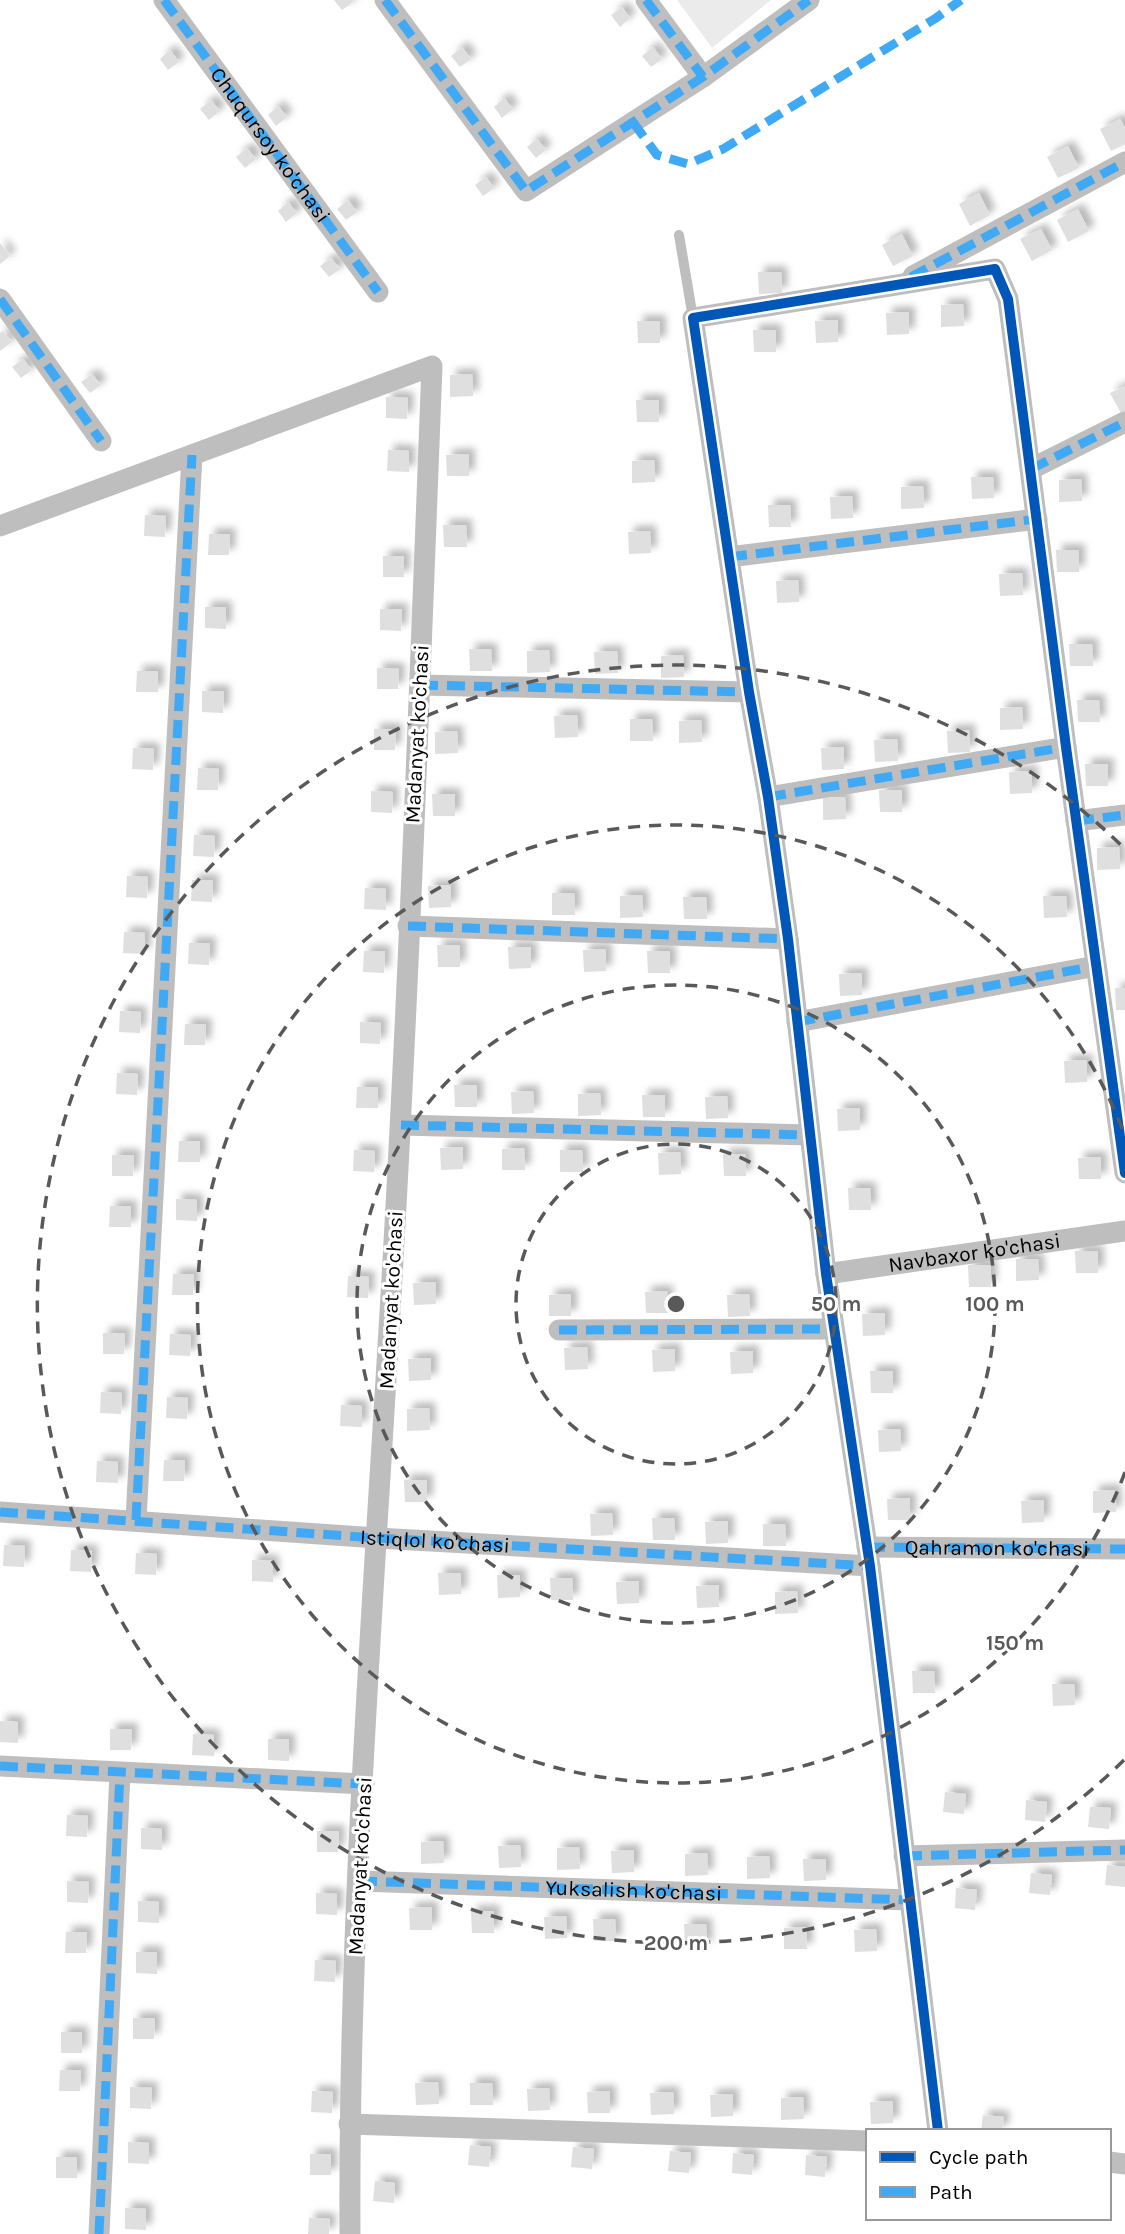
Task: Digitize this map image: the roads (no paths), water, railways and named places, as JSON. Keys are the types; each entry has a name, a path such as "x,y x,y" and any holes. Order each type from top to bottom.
{"street":[{"name":"Chuqursoy ko'chasi","path":"164,0 378,292"},
{"path":"385,0 526,191 703,77 809,0"},
{"path":"646,0 703,77"},
{"path":"899,284 1125,162"},
{"path":"938,2129 869,1556 826,1274 788,939 693,318 995,269 1009,299 1066,747 1125,1173"},
{"path":"0,299 101,441"},
{"name":"Madanyat ko'chasi","path":"192,455 432,366 401,1125 359,1881 349,2124 350,2234"},
{"path":"1031,469 1125,422"},
{"path":"0,526 192,455 136,1520"},
{"path":"730,557 1037,519"},
{"path":"420,685 749,692"},
{"path":"768,797 1066,747"},
{"path":"1076,821 1125,815"},
{"path":"408,926 788,939"},
{"path":"797,1022 1096,966"},
{"path":"401,1125 810,1135"},
{"name":"Navbaxor ko'chasi","path":"826,1274 1125,1231"},
{"path":"559,1330 833,1329"},
{"name":"Istiqlol ko'chasi","path":"0,1512 377,1538 869,1556"},
{"name":"Qahramon ko'chasi","path":"869,1556 1125,1549"},
{"path":"0,1766 364,1784"},
{"path":"99,2234 120,1773"},
{"path":"904,1856 1125,1850"},
{"name":"Yuksalish ko'chasi","path":"359,1881 909,1900"},
{"path":"349,2124 866,2141"}],"lane":[{"path":"678,235 693,318"}]}
